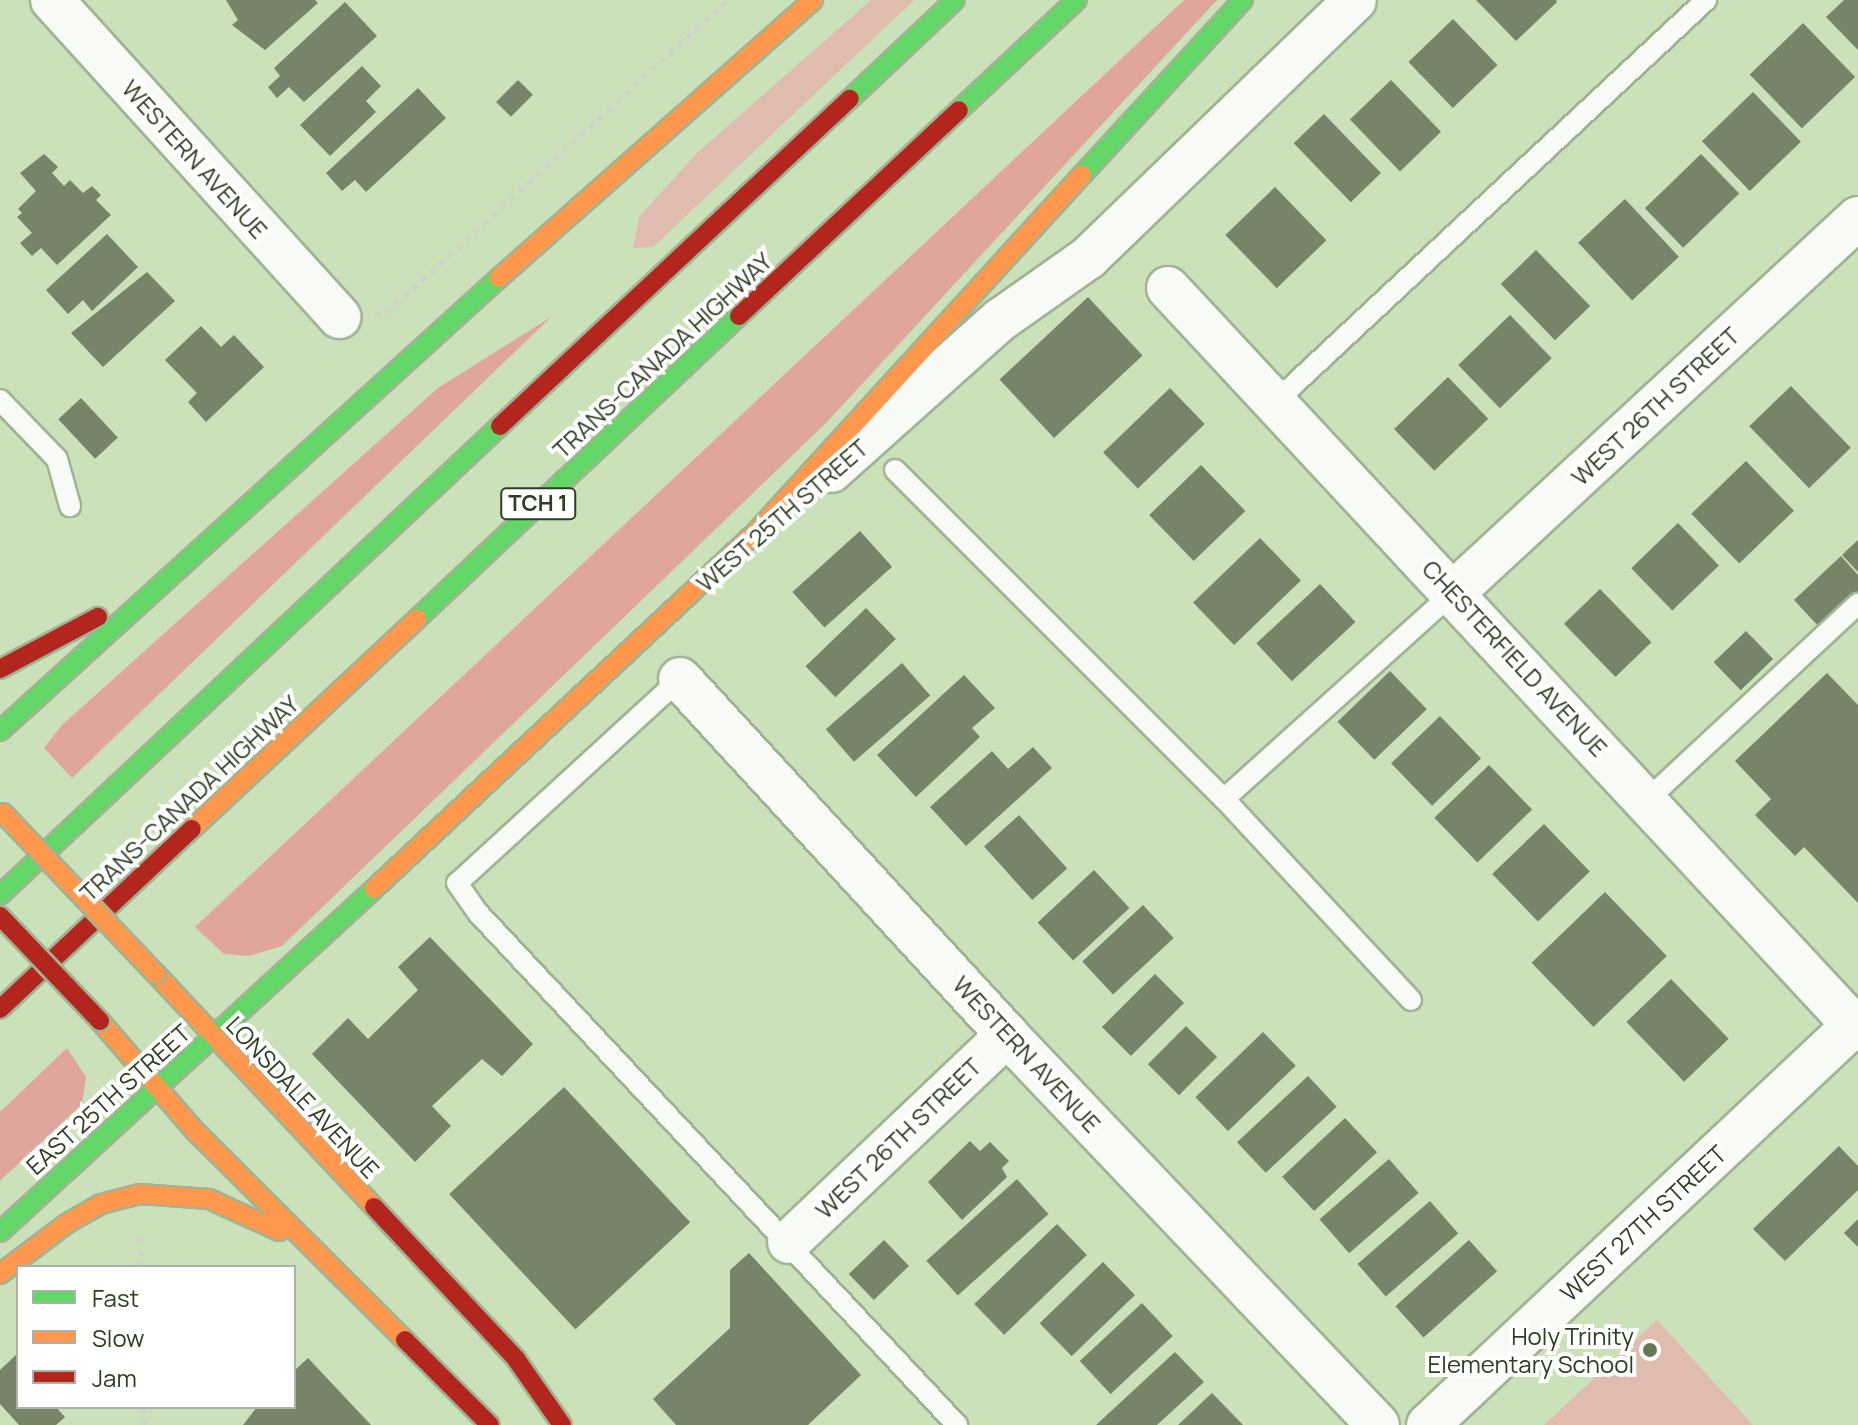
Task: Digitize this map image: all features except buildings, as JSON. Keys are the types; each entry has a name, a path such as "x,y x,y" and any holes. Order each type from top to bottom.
{"main road":[{"path":"0,731 160,583 813,0"},
{"path":"0,895 955,0"},
{"name":"TRANS-CANADA HIGHWAY","path":"0,1009 1077,0"},
{"path":"755,533 1243,0"},
{"name":"WEST 25TH STREET","path":"213,1036 755,533"},
{"path":"0,669 160,583"},
{"name":"LONSDALE AVENUE","path":"2,811 516,1359 562,1425"},
{"path":"0,916 298,1238 490,1425"},
{"name":"EAST 25TH STREET","path":"0,1232 156,1084 213,1036"},
{"path":"0,1274 101,1204 140,1194 209,1199 298,1238"}],"street":[{"name":"WESTERN AVENUE","path":"52,0 339,317"},
{"name":"WEST 25TH STREET","path":"755,533 867,442 1000,320 1088,258 1355,0"},
{"name":"WEST 26TH STREET","path":"1453,593 1858,218"},
{"name":"CHESTERFIELD AVENUE","path":"1168,288 1857,1026"},
{"name":"WESTERN AVENUE","path":"680,679 1007,1035 1378,1425"},
{"name":"WEST 27TH STREET","path":"1428,1425 1857,1026"},
{"name":"WEST 26TH STREET","path":"789,1242 1007,1035"}],"lane":[{"path":"1274,403 1706,0"},
{"path":"0,400 57,459 70,506"},
{"path":"895,470 1224,799 1411,1000"},
{"path":"1224,799 1453,593"},
{"path":"1648,799 1858,604"},
{"path":"680,679 457,883 479,914 957,1425"}],"path":[{"path":"339,317 386,313 727,0"},
{"path":"141,1225 141,1265"}],"shaded area":[{"path":"871,0 914,0 653,247 633,248 639,217 696,154"},
{"path":"1184,0 1217,0 827,422 282,946 249,956 224,954 195,927"},
{"path":"551,317 72,778 44,748 62,725 438,388"},
{"path":"67,1048 86,1077 82,1104 0,1181 0,1112"},
{"path":"1657,1320 1753,1425 1544,1425"}],"traffic: fast":[{"path":"850,99 955,0"},
{"path":"959,110 1077,0"},
{"path":"1082,175 1243,0"},
{"path":"0,731 499,278"},
{"path":"417,619 739,316"},
{"path":"0,895 500,426"},
{"path":"0,1232 374,889"}],"traffic: slow":[{"path":"499,278 813,0"},
{"path":"755,533 1082,175"},
{"path":"374,889 755,533"},
{"path":"192,829 417,619"},
{"path":"3,813 156,974"},
{"path":"156,974 374,1207"},
{"path":"100,1021 194,1130 405,1340"},
{"path":"0,1274 66,1224 101,1204 140,1194 209,1199 279,1231"}],"traffic: jam":[{"path":"500,426 850,99"},
{"path":"739,316 959,110"},
{"path":"0,669 98,617"},
{"path":"0,1009 192,829"},
{"path":"0,916 100,1021"},
{"path":"374,1207 516,1359 562,1425"},
{"path":"405,1340 490,1425"}],"place":[{"name":"Holy Trinity Elementary School","path":"1650,1350"}]}
